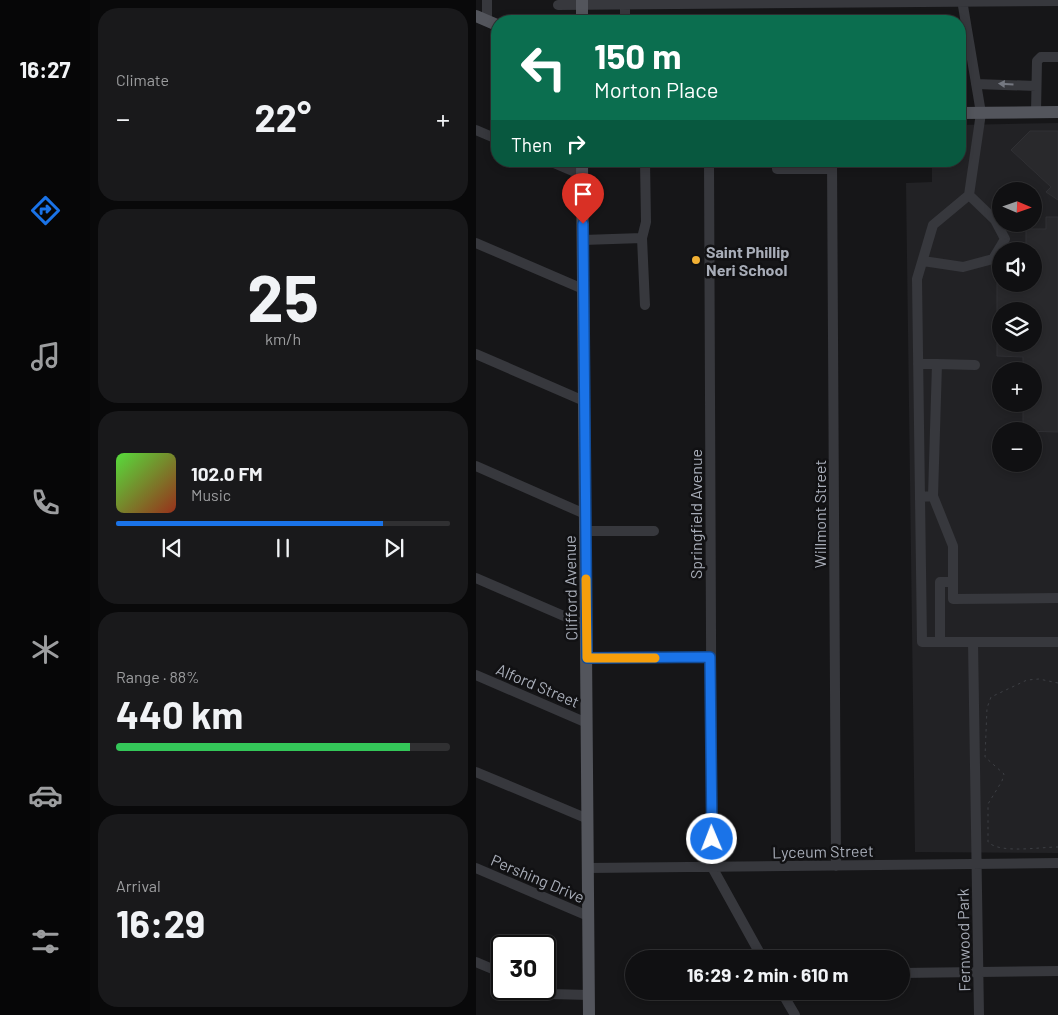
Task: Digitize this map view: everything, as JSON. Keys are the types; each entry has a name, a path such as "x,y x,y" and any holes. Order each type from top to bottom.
{"main road":[{"path":"966,113 1058,112"},
{"name":"Clifford Avenue","path":"582,167 589,1015"}],"street":[{"path":"487,0 487,21"},
{"path":"963,1 965,15"},
{"path":"558,5 582,3 625,5 1058,1"},
{"path":"625,5 625,15"},
{"path":"966,20 981,113 969,196 933,225 917,279 922,642 1058,642"},
{"path":"1036,112 1037,61 1041,57 1058,57"},
{"path":"976,84 1036,86"},
{"path":"476,130 491,136"},
{"path":"564,167 582,175"},
{"path":"644,167 646,222 642,238 645,305"},
{"name":"Springfield Avenue","path":"708,167 712,867"},
{"path":"778,167 778,170 810,167"},
{"name":"Willmont Street","path":"832,167 836,866"},
{"path":"922,261 963,268 993,259 1005,239 995,220 969,196"},
{"path":"583,240 642,238"},
{"path":"476,243 583,289"},
{"path":"476,354 584,401"},
{"path":"918,364 975,365"},
{"path":"937,364 934,496 953,546 953,599 1058,598"},
{"path":"476,466 585,514"},
{"path":"920,497 934,496"},
{"path":"586,531 654,531"},
{"path":"476,578 587,626"},
{"path":"940,642 940,582 953,582"},
{"name":"Fernwood Park","path":"973,642 979,1015"},
{"path":"587,658 710,657"},
{"name":"Alford Street","path":"476,675 587,723"},
{"path":"476,772 588,819"},
{"name":"Lyceum Street","path":"588,868 1058,863"},
{"path":"712,867 758,950"},
{"name":"Pershing Drive","path":"476,868 588,916"},
{"path":"476,962 491,968"},
{"path":"910,973 1058,971"},
{"path":"556,994 589,995"},
{"path":"787,1000 795,1015"}],"path":[{"path":"1058,683 1026,680 991,697 986,708 985,757 1004,774 1002,781 988,804 988,842 1002,848 1058,847"}],"shaded area":[{"path":"1058,123 1058,853 915,852 906,183 932,182 932,167 966,167 966,125"}],"building":[{"path":"1030,131 1058,131 1058,200 1046,192 1051,187 1011,150"},
{"path":"1046,217 1058,217 1058,432 1042,432 1042,422 1023,422 1023,412 1042,412 1042,362 1023,362 1023,357 997,356 997,352 1042,352 1042,302 997,302 997,292 1042,292 1042,242 1026,242 1026,232 1042,232 1042,229 1046,229"}],"slow traffic":[{"path":"586,579 587,658 655,658"}],"place":[{"name":"Saint Phillip Neri School","path":"696,260"}],"route":[{"path":"583,224 587,658 710,657 712,839"}]}
